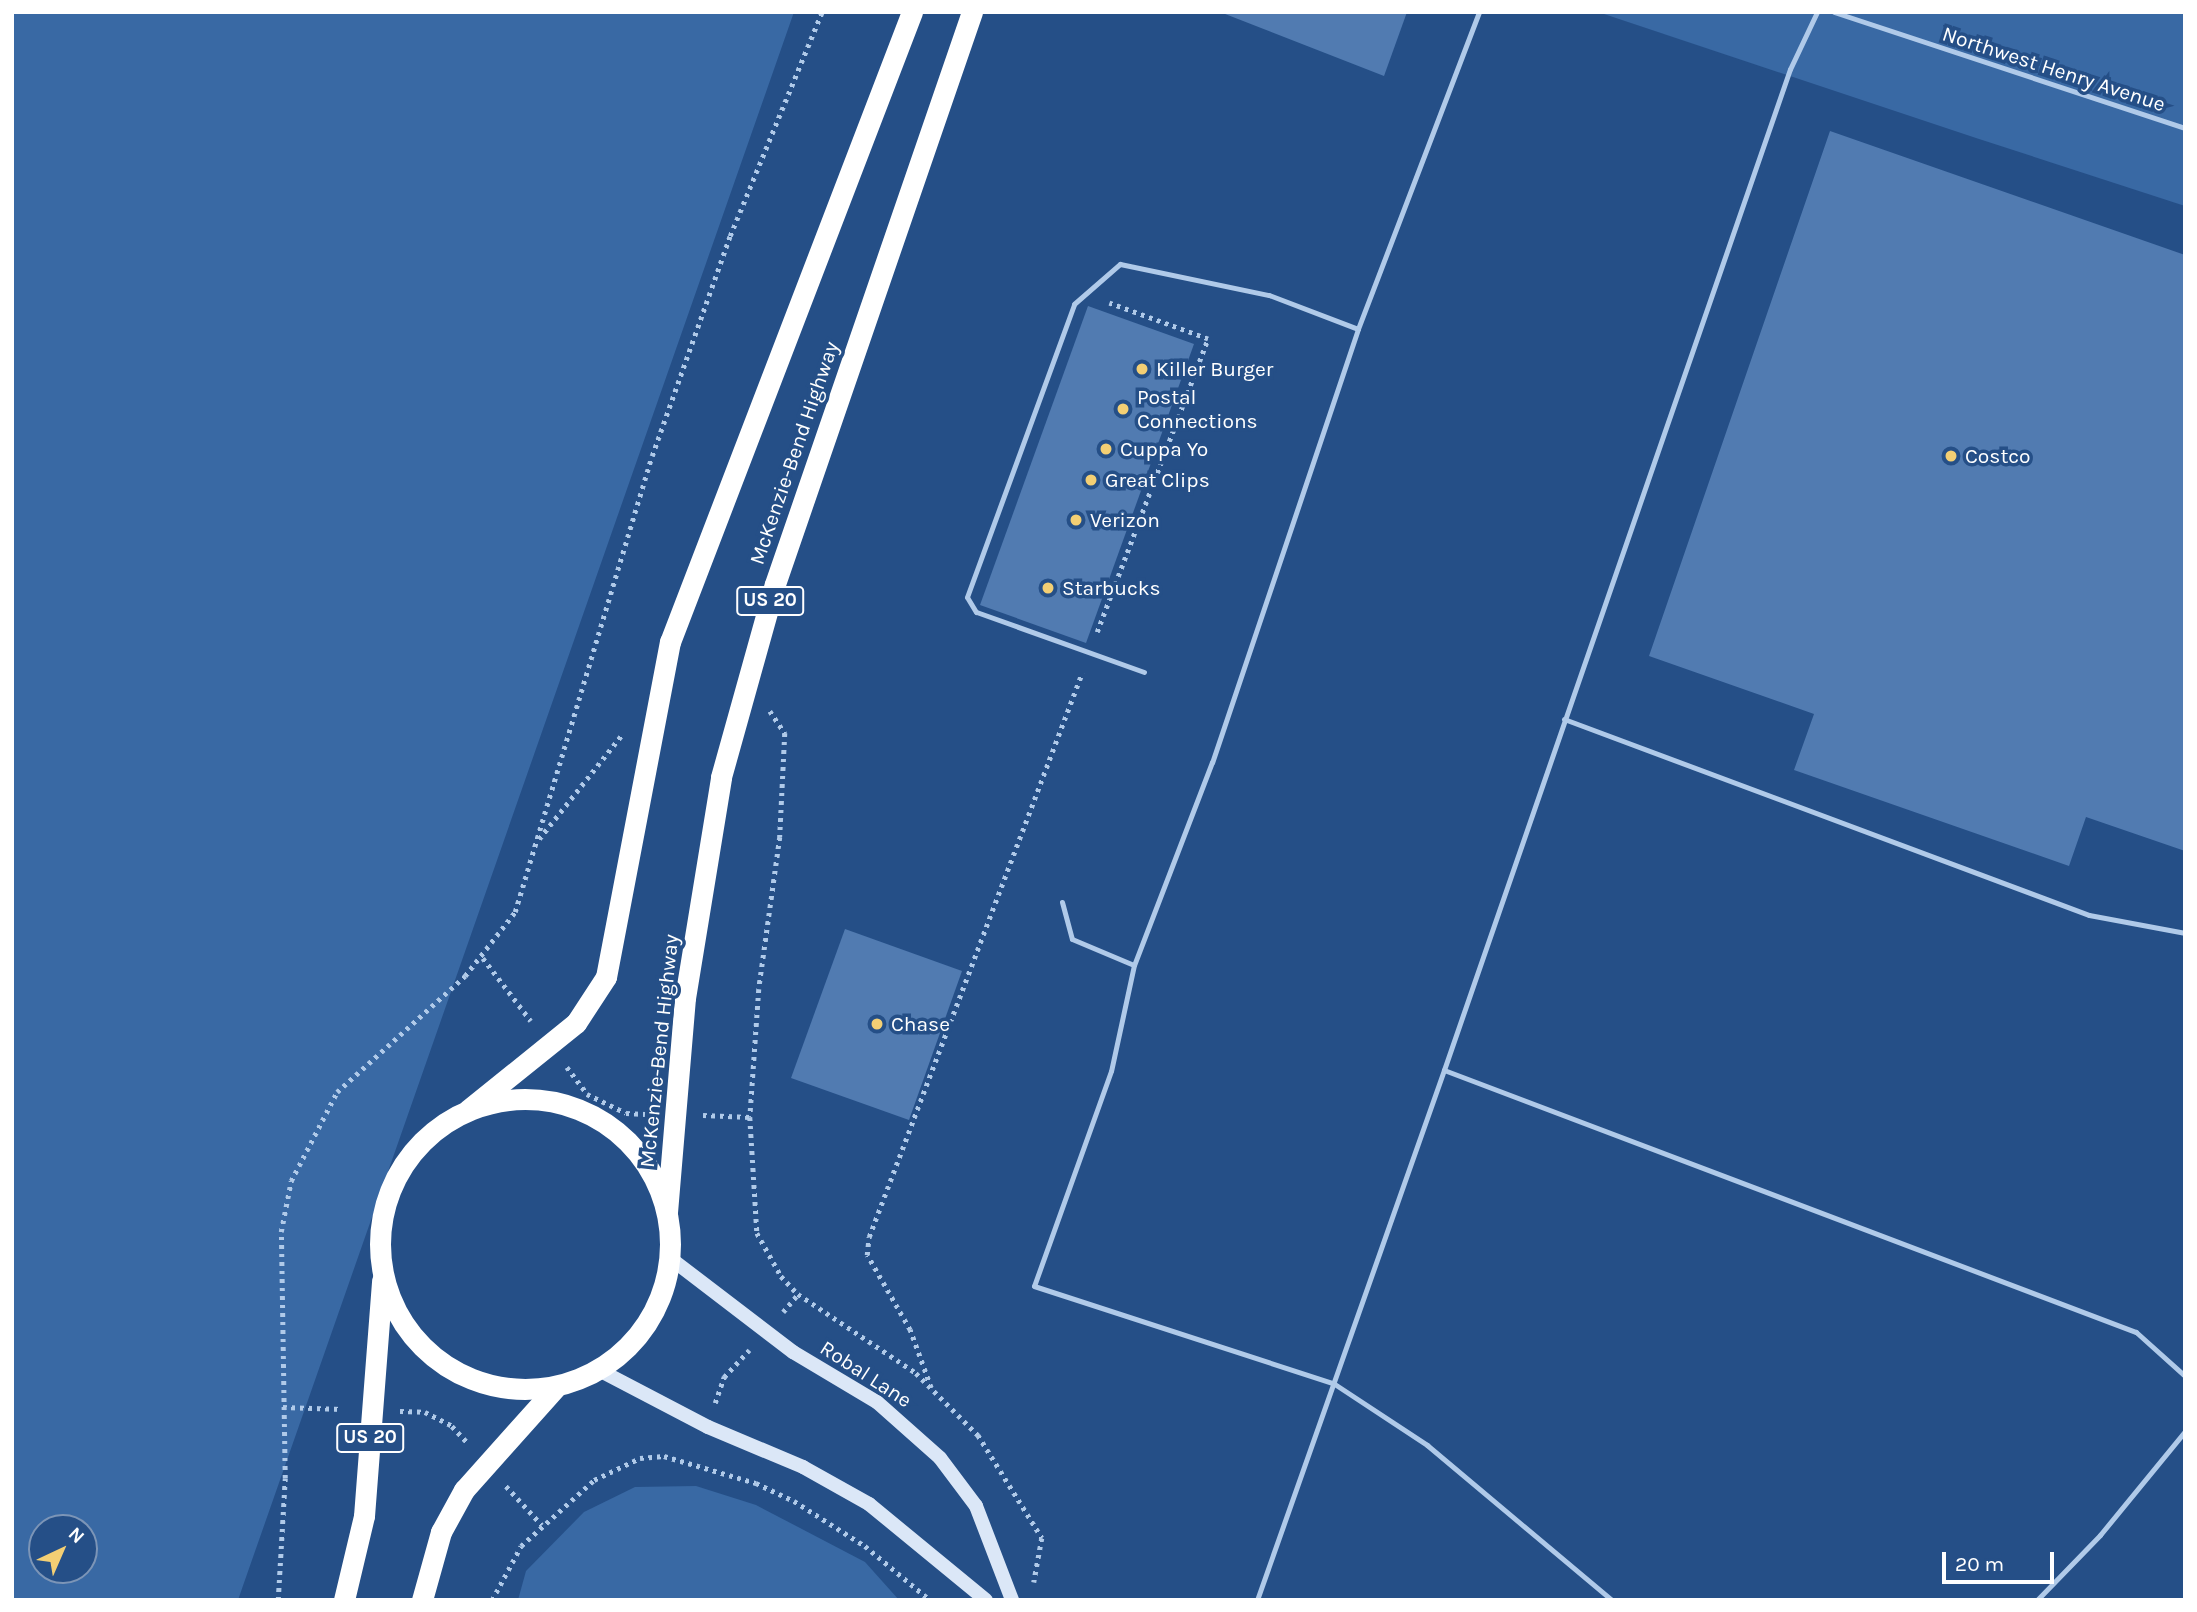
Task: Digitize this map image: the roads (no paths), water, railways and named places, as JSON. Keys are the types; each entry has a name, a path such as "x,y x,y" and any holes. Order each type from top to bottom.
{"highway":[{"name":"McKenzie-Bend Highway","path":"468,1110 551,1047 576,1023 606,976 670,642 912,12"},
{"name":"McKenzie-Bend Highway","path":"667,1212 685,998 721,777 775,584 972,12"},
{"path":"518,1098 579,1111 613,1128 647,1166 667,1212 670,1258 659,1302 634,1341 599,1370 556,1387 511,1389 466,1378 428,1353 399,1318 382,1275 380,1224 395,1176 426,1136 468,1110 518,1098"},
{"name":"US 20","path":"344,1600 364,1516 382,1275"},
{"path":"422,1600 441,1532 486,1463 556,1387"}],"main road":[{"name":"Robal Lane","path":"670,1258 765,1331 877,1402 940,1458 976,1506 1012,1600"},
{"path":"599,1370 708,1427 803,1467 869,1504 986,1600"}],"lane":[{"path":"1479,12 1358,329 1213,762 1134,965 1111,1071 1034,1286 1333,1383 1427,1445 1612,1600"},
{"path":"1257,1600 1444,1070 1790,69 1817,12"},
{"name":"Northwest Henry Avenue","path":"1834,12 2185,128"},
{"path":"1144,672 1088,655 976,612 967,597 1074,304 1120,264 1269,295 1358,329"},
{"path":"1564,719 2090,915 2185,933"},
{"path":"1062,902 1072,939 1134,965"},
{"path":"1444,1070 2136,1332 2185,1376"},
{"path":"2037,1600 2100,1535 2185,1431"}],"place":[{"name":"Killer Burger","path":"1142,369"},
{"name":"Postal Connections","path":"1123,409"},
{"name":"Cuppa Yo","path":"1106,449"},
{"name":"Costco","path":"1951,456"},
{"name":"Great Clips","path":"1091,480"},
{"name":"Verizon","path":"1076,520"},
{"name":"Starbucks","path":"1048,588"},
{"name":"Chase","path":"877,1024"}]}
